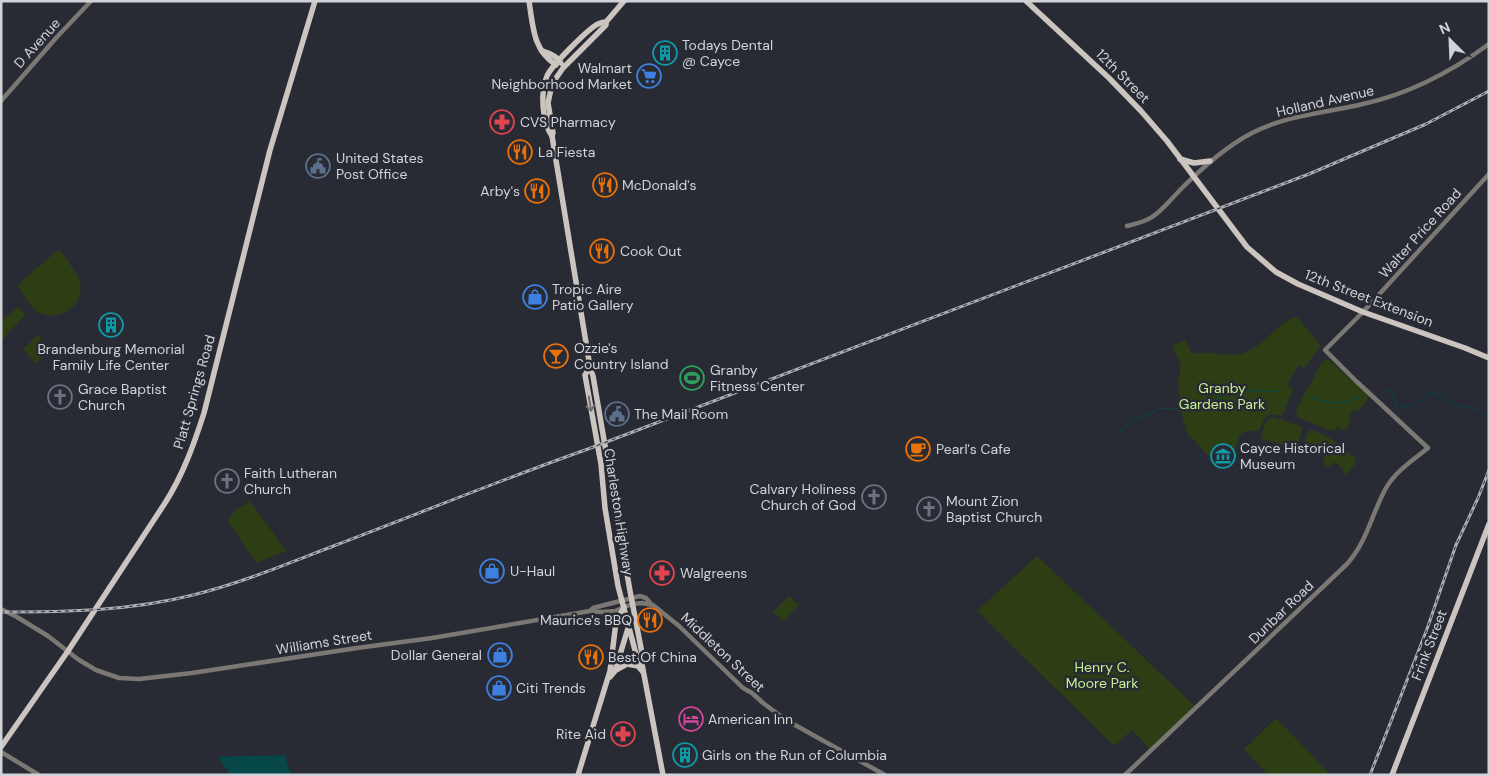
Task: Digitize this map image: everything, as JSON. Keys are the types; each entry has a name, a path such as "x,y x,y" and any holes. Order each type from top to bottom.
{"main road":[{"name":"Platt Springs Road","path":"1,747 166,503 192,449 207,400 270,150 315,1"},
{"path":"529,1 540,50 548,53 563,68"},
{"name":"Charleston Highway","path":"624,1 606,22 606,25 563,68 552,84 548,103 590,367 594,376 642,653 641,659 663,775"},
{"name":"12th Street","path":"1026,1 1122,91 1194,176"},
{"name":"Charleston Highway","path":"552,136 548,131 542,96 547,76 571,47 597,24 606,22"},
{"path":"1179,158 1194,163 1210,161"},
{"name":"12th Street Extension","path":"1194,176 1247,247 1276,272 1298,284 1363,312 1458,345 1489,358"},
{"name":"Charleston Highway","path":"590,367 585,375 601,464 619,602 629,624 636,654 641,659"},
{"name":"Frink Street","path":"1392,775 1489,524"},
{"path":"615,671 629,624 632,601"},
{"path":"578,775 608,679 616,622 622,608"},
{"path":"608,679 621,666 627,664 638,666 644,672"}],"street":[{"name":"D Avenue","path":"1,101 91,1"},
{"name":"Holland Avenue","path":"1127,226 1154,216 1210,161 1262,127 1288,118 1381,100 1423,84 1460,64 1489,44"},
{"name":"Walter Price Road","path":"1428,448 1325,350 1363,312 1489,174"},
{"name":"Dunbar Road","path":"1125,775 1347,564 1354,556 1366,534 1387,486 1399,472 1428,448"},
{"name":"Middleton Street","path":"632,601 640,596 646,598 650,604 673,620 743,688 752,693 774,712 885,775"},
{"path":"619,602 632,601"},
{"path":"622,608 632,601"},
{"name":"Williams Street","path":"590,611 593,608 619,602"},
{"name":"Williams Street","path":"1,609 48,636 88,665 105,674 119,678 138,679 426,639 590,611 615,611 622,608"},
{"path":"1,752 39,775"}],"green space":[{"path":"57,251 61,251 76,274 81,290 78,300 68,311 61,314 47,315 34,309 18,286"},
{"path":"18,307 25,315 2,340 1,321"},
{"name":"Granby Gardens Park","path":"1295,317 1298,318 1321,346 1304,368 1299,365 1287,385 1293,389 1282,416 1270,414 1264,419 1259,431 1248,431 1242,434 1235,450 1237,456 1224,467 1218,466 1187,433 1181,411 1178,382 1181,365 1172,346 1185,340 1192,354 1240,354 1255,347 1281,325"},
{"path":"38,335 49,352 35,363 23,349"},
{"path":"1325,360 1329,360 1365,392 1368,397 1367,401 1357,412 1354,410 1349,415 1351,423 1344,431 1338,427 1332,431 1297,417 1296,410"},
{"path":"1273,417 1300,426 1302,430 1297,447 1262,439 1264,426"},
{"path":"1309,430 1328,437 1356,459 1355,464 1345,475 1342,468 1334,462 1328,467 1323,464 1325,457 1302,450"},
{"path":"250,501 286,551 256,563 228,521 235,510"},
{"name":"Henry C. Moore Park","path":"1037,556 1197,708 1151,750 1132,730 1114,746 977,611"},
{"path":"789,596 799,605 783,621 773,612"},
{"path":"1276,718 1328,772 1325,775 1268,775 1244,749"}],"shaded area":[{"path":"284,755 292,775 230,775 218,757"}],"waterway":[{"path":"1120,432 1131,422 1161,408 1186,408 1206,403 1227,394 1248,390 1279,392"},
{"path":"1387,390 1391,390 1397,406 1411,405 1419,402 1429,393 1433,393 1454,404 1478,410 1489,417"},
{"path":"1310,398 1337,403 1361,396"}],"railway":[{"path":"1,612 98,610 146,604 193,595 247,579 1309,174 1426,124 1489,91"},
{"path":"1370,775 1427,629 1456,545 1489,470"}],"place":[{"name":"Todays Dental @ Cayce","path":"665,53"},
{"name":"Walmart Neighborhood Market","path":"649,76"},
{"name":"CVS Pharmacy","path":"502,122"},
{"name":"La Fiesta","path":"520,152"},
{"name":"United States Post Office","path":"318,166"},
{"name":"McDonald's","path":"605,185"},
{"name":"Arby's","path":"537,191"},
{"name":"Cook Out","path":"602,251"},
{"name":"Tropic Aire Patio Gallery","path":"535,297"},
{"name":"Brandenburg Memorial Family Life Center","path":"111,325"},
{"name":"Ozzie's Country Island","path":"556,356"},
{"name":"Granby Fitness Center","path":"692,378"},
{"name":"Grace Baptist Church","path":"60,397"},
{"name":"The Mail Room","path":"617,414"},
{"name":"Pearl's Cafe","path":"918,449"},
{"name":"Cayce Historical Museum","path":"1223,456"},
{"name":"Faith Lutheran Church","path":"227,481"},
{"name":"Calvary Holiness Church of God","path":"874,497"},
{"name":"Mount Zion Baptist Church","path":"929,509"},
{"name":"U-Haul","path":"492,571"},
{"name":"Walgreens","path":"662,573"},
{"name":"Maurice's BBQ","path":"650,620"},
{"name":"Dollar General","path":"500,655"},
{"name":"Best Of China","path":"591,657"},
{"name":"Citi Trends","path":"499,688"},
{"name":"American Inn","path":"691,719"},
{"name":"Rite Aid","path":"623,734"},
{"name":"Girls on the Run of Columbia","path":"685,755"}]}
